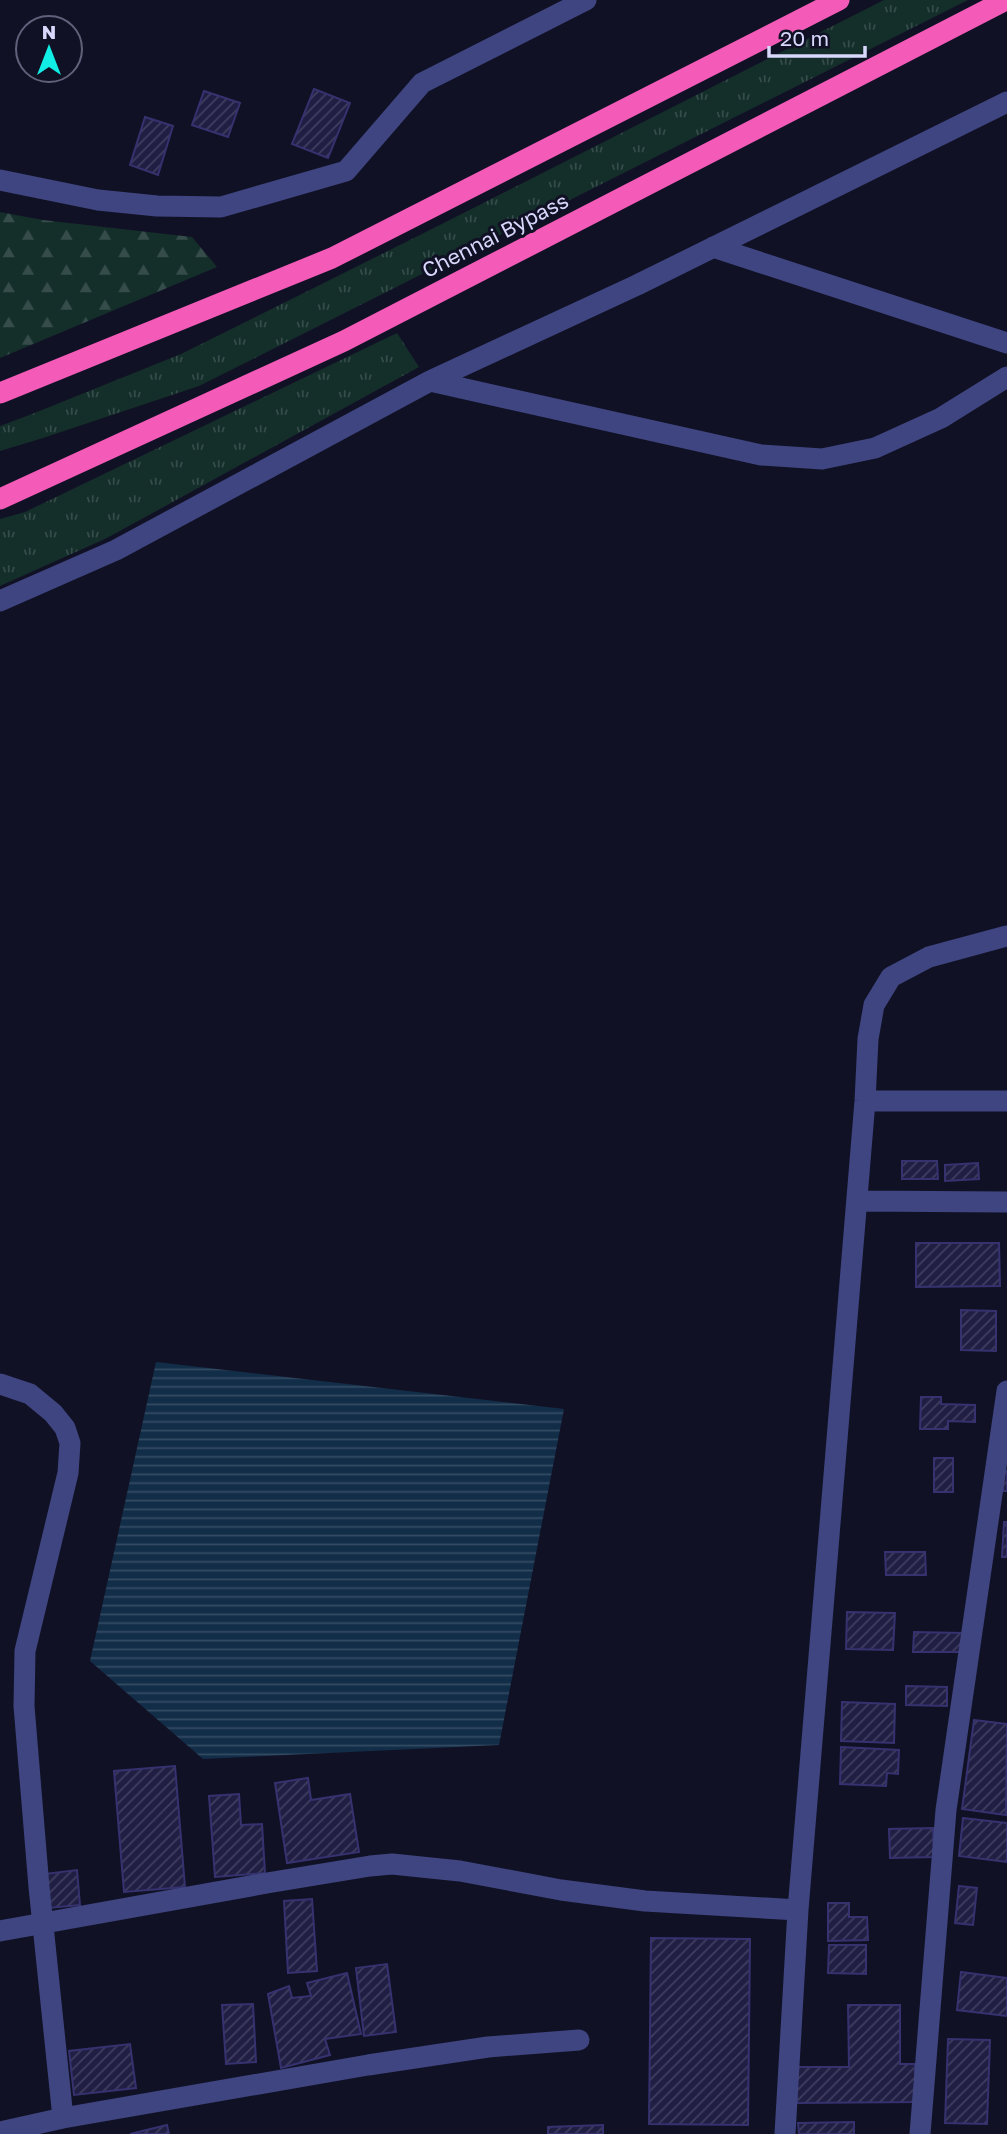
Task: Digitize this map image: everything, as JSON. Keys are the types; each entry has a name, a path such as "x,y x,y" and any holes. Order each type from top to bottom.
{"highway":[{"path":"0,393 332,258 839,0"},
{"name":"Chennai Bypass","path":"0,499 344,341 1006,0"}],"street":[{"path":"0,180 98,200 157,206 221,207 346,171 422,83 586,0"},
{"path":"0,601 116,550 430,382 1007,102"},
{"path":"713,247 1007,343"},
{"path":"430,382 761,455 822,459 875,448 942,418 1007,377"},
{"path":"785,2134 798,1910 868,1039 874,1005 891,977 929,957 1007,936"},
{"path":"865,1101 1007,1101"},
{"path":"857,1201 1007,1202"},
{"path":"0,1384 30,1394 53,1413 65,1428 70,1443 68,1472 24,1651 24,1706 63,2118"},
{"path":"920,2134 946,1810 1007,1391"},
{"path":"0,1931 327,1872 392,1864 449,1870 561,1890 645,1901 798,1910"},
{"path":"0,2132 63,2118 368,2065 488,2047 579,2040"}],"green space":[{"path":"884,0 968,0 199,386 0,451 0,426 181,354"},
{"path":"0,212 43,220 192,237 217,267 0,358"},
{"path":"397,333 419,367 107,538 0,586 0,519 25,512"}],"water":[{"path":"156,1362 564,1409 499,1745 203,1759 90,1661"}],"building":[{"path":"314,89 350,103 328,158 292,144"},
{"path":"204,91 240,103 228,137 192,125"},
{"path":"145,117 173,126 158,175 130,165"},
{"path":"902,1161 937,1161 938,1179 902,1179"},
{"path":"978,1163 979,1179 945,1181 945,1165"},
{"path":"916,1243 999,1243 1000,1286 916,1287"},
{"path":"961,1310 996,1311 996,1351 961,1350"},
{"path":"921,1397 941,1397 941,1404 975,1405 975,1422 948,1421 948,1429 920,1429"},
{"path":"934,1458 953,1458 953,1492 934,1492"},
{"path":"1004,1470 1007,1471 1007,1491 1003,1491"},
{"path":"1004,1522 1007,1522 1007,1557 1002,1557"},
{"path":"885,1552 925,1552 926,1575 886,1575"},
{"path":"847,1612 895,1613 893,1650 846,1649"},
{"path":"914,1632 962,1633 962,1652 913,1652"},
{"path":"906,1686 947,1687 947,1706 906,1705"},
{"path":"842,1702 895,1704 894,1743 841,1741"},
{"path":"974,1720 1007,1724 1006,1815 962,1809"},
{"path":"841,1747 899,1750 898,1774 887,1773 886,1786 840,1784"},
{"path":"175,1766 185,1887 124,1892 114,1771"},
{"path":"308,1778 311,1800 350,1794 359,1852 287,1863 275,1783"},
{"path":"239,1794 241,1825 262,1824 265,1873 215,1877 209,1796"},
{"path":"963,1818 1007,1823 1007,1862 959,1856"},
{"path":"933,1828 934,1857 890,1858 889,1829"},
{"path":"77,1870 80,1905 48,1908 44,1874"},
{"path":"959,1886 977,1888 973,1925 955,1923"},
{"path":"312,1899 317,1971 288,1973 284,1901"},
{"path":"828,1903 849,1903 849,1917 867,1917 868,1940 828,1941"},
{"path":"651,1938 750,1939 748,2125 649,2124"},
{"path":"829,1945 866,1945 866,1974 828,1973"},
{"path":"387,1964 396,2032 364,2036 356,1968"},
{"path":"961,1972 1007,1978 1007,2016 957,2010"},
{"path":"347,1973 361,2034 325,2039 330,2055 281,2068 268,1994 289,1986 292,1998 311,1996 307,1983"},
{"path":"253,2004 256,2062 226,2064 222,2005"},
{"path":"848,2005 900,2005 900,2064 915,2064 915,2102 797,2103 797,2067 849,2067"},
{"path":"948,2039 990,2040 987,2124 945,2123"},
{"path":"130,2044 136,2088 74,2095 69,2051"},
{"path":"854,2122 854,2134 799,2134 798,2123"},
{"path":"167,2125 169,2134 130,2134"},
{"path":"603,2125 603,2134 548,2134 548,2127"}]}
